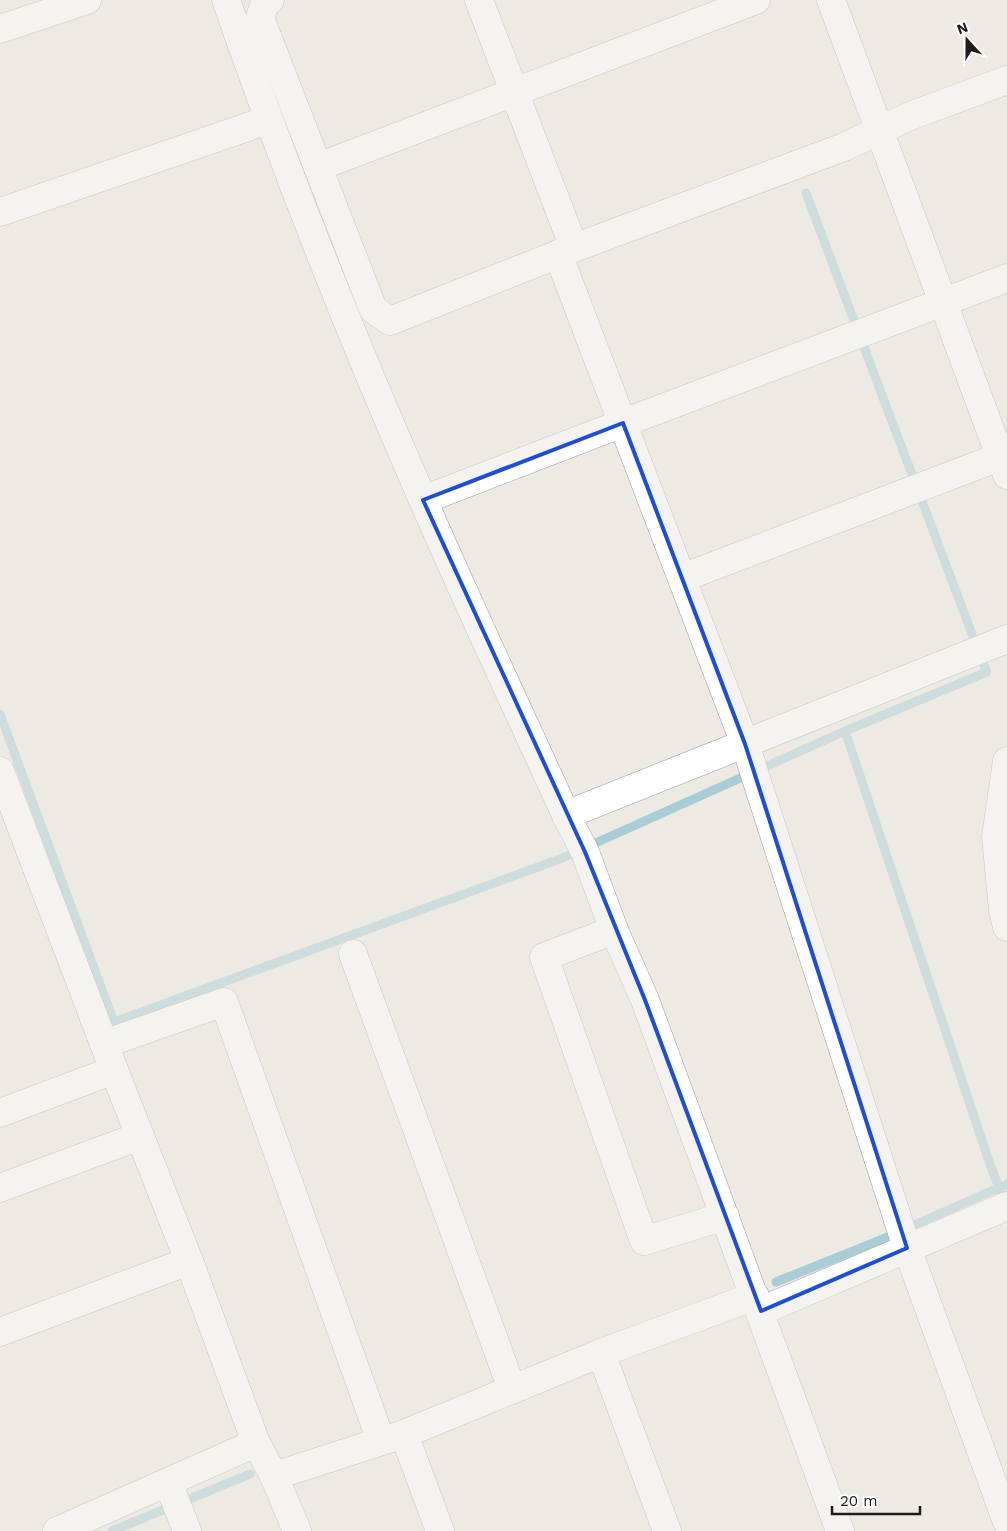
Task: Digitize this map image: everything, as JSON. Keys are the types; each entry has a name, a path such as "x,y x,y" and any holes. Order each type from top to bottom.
{"street":[{"path":"0,29 87,0"},
{"path":"226,0 268,120 354,335 423,500 582,848 614,930 645,1000 758,1303 840,1531"},
{"path":"270,0 265,2 260,18 373,308 390,321 566,251 844,148 910,116 1007,80"},
{"path":"479,0 514,91 623,423 751,762 903,1237 1007,1522"},
{"path":"318,167 756,0"},
{"path":"682,578 917,488 1005,462 943,303 831,0"},
{"path":"0,212 268,120"},
{"path":"423,500 1007,278"},
{"path":"566,816 751,762 1007,639"},
{"path":"1007,762 996,836 1002,910 1007,927"},
{"path":"0,771 189,1261 256,1443 274,1476 296,1531"},
{"path":"614,930 544,957 644,1241 725,1216"},
{"path":"353,954 512,1389"},
{"path":"104,1044 224,1002 393,1437 440,1531"},
{"path":"0,1113 114,1070"},
{"path":"0,1188 140,1136"},
{"path":"274,1476 393,1437 601,1353 758,1303 903,1237 1004,1207"},
{"path":"0,1332 189,1261"},
{"path":"601,1353 667,1531"},
{"path":"73,1528 176,1504 256,1443"}],"highlighted area":[{"path":"623,423 745,744 907,1248 761,1311 645,1000 585,852 423,500"}],"waterway":[{"path":"806,193 972,634"},
{"path":"845,731 987,672 984,666"},
{"path":"0,714 114,1022 560,859 845,731 991,1167 1005,1203"},
{"path":"776,1282 878,1241 1007,1184"},
{"path":"112,1531 250,1474"}]}
